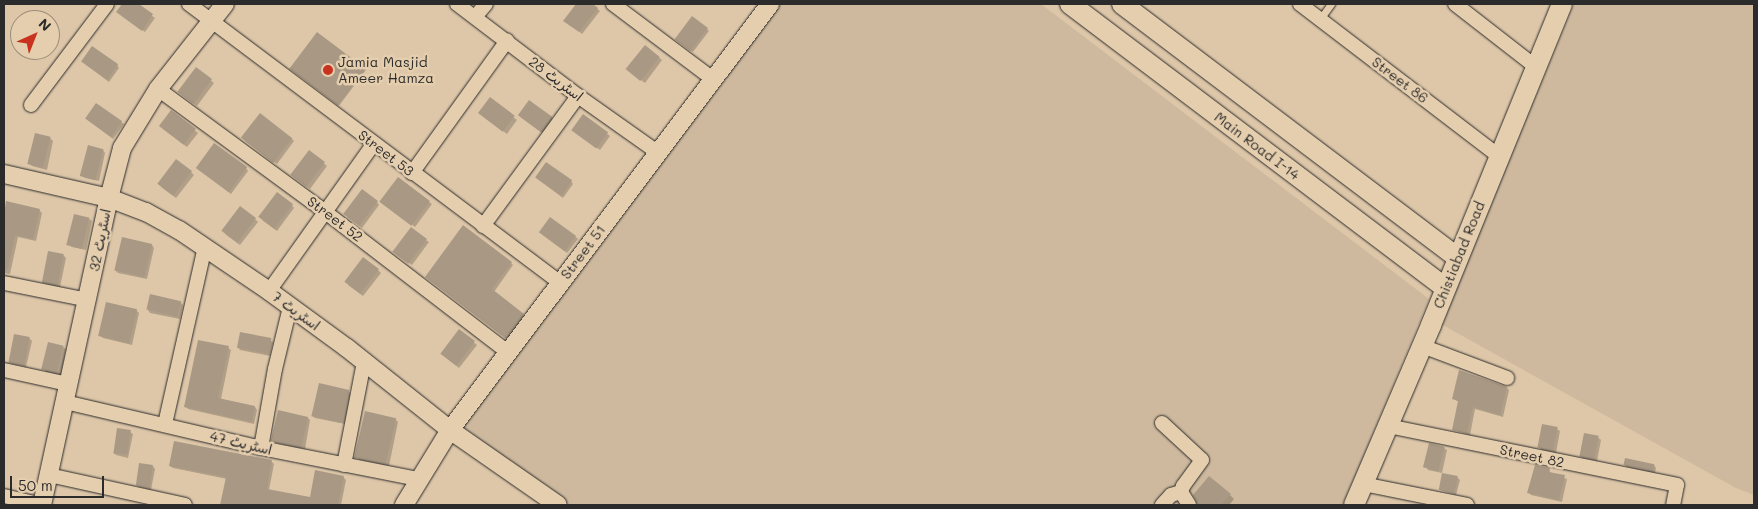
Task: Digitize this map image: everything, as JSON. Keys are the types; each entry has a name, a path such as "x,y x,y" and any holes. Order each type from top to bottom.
{"main road":[{"name":"Main Road I-14","path":"1070,4 1445,288"},
{"path":"1122,4 1457,257"},
{"name":"Chistiabad Road","path":"1354,505 1422,346 1562,4"}],"street":[{"path":"32,105 107,4"},
{"name":"Street 53","path":"189,4 560,283"},
{"name":"اسٹریٹ 32","path":"42,505 88,300 108,198 122,148 158,89 225,4"},
{"name":"اسٹریٹ 28","path":"457,4 578,96 658,152"},
{"path":"475,17 486,4"},
{"path":"613,4 713,78"},
{"name":"Street 86","path":"1300,4 1499,156"},
{"path":"1455,4 1536,67"},
{"name":"Street 51","path":"404,505 450,430 713,78 763,6"},
{"path":"412,173 507,41"},
{"name":"Street 52","path":"158,89 324,211 509,353"},
{"path":"483,226 578,96"},
{"path":"268,291 374,143"},
{"name":"اسٹریٹ 7","path":"4,174 108,198 146,212 205,247 364,362 450,430 558,505"},
{"path":"165,424 205,247"},
{"path":"4,283 88,300"},
{"path":"261,448 290,307"},
{"path":"1422,346 1507,378"},
{"path":"344,465 364,362"},
{"path":"4,370 68,384"},
{"name":"اسٹریٹ 47","path":"65,402 261,448 418,480"},
{"path":"1162,423 1202,460 1183,486 1181,492"},
{"name":"Street 82","path":"1388,426 1677,486 1673,505"},
{"path":"49,475 134,500 185,505"},
{"path":"1363,484 1467,505"},
{"path":"1162,505 1172,494 1181,492"},
{"path":"1181,492 1189,505"},
{"path":"4,496 42,505"}],"lane":[{"path":"1320,19 1331,4"}],"shaded area":[{"path":"781,4 1041,4 1429,299 1343,505 568,505 462,426"},
{"path":"1574,4 1754,4 1754,495 1736,488 1441,324"}],"building":[{"path":"122,4 139,4 153,14 142,31 116,12"},
{"path":"576,4 593,4 598,8 579,32 563,21"},
{"path":"692,16 708,28 691,51 675,39"},
{"name":"Jamia Masjid Ameer Hamza","path":"317,32 366,69 338,105 289,69"},
{"path":"645,45 660,57 640,81 625,69"},
{"path":"92,46 118,64 107,80 81,62"},
{"path":"196,67 212,79 193,104 177,92"},
{"path":"490,97 515,116 503,132 478,113"},
{"path":"529,100 552,117 541,132 518,115"},
{"path":"96,103 122,121 111,137 85,119"},
{"path":"171,110 196,129 184,145 159,126"},
{"path":"260,113 292,138 273,163 241,137"},
{"path":"583,114 608,132 596,148 571,130"},
{"path":"35,133 51,137 43,168 27,164"},
{"path":"214,143 247,167 229,192 196,168"},
{"path":"88,145 103,149 95,180 80,176"},
{"path":"309,150 325,162 306,187 290,175"},
{"path":"176,159 192,171 173,196 157,184"},
{"path":"546,162 572,180 561,196 535,178"},
{"path":"398,177 430,201 411,226 379,202"},
{"path":"362,189 378,201 359,226 343,214"},
{"path":"277,192 293,204 274,229 258,217"},
{"path":"6,201 40,209 33,239 15,235 8,269 4,269 4,215"},
{"path":"240,206 256,218 237,243 221,231"},
{"path":"74,214 90,218 82,249 66,245"},
{"path":"550,217 576,236 565,251 539,232"},
{"path":"463,225 512,262 492,289 524,314 505,338 425,277"},
{"path":"411,227 427,239 408,264 392,252"},
{"path":"122,237 152,244 145,277 114,270"},
{"path":"48,251 64,254 58,285 42,282"},
{"path":"363,257 379,269 360,294 344,282"},
{"path":"150,294 181,301 178,317 146,310"},
{"path":"106,302 137,309 129,343 98,336"},
{"path":"459,329 475,341 456,366 440,354"},
{"path":"240,332 271,338 268,354 237,348"},
{"path":"14,334 30,337 24,366 8,362"},
{"path":"198,340 229,346 218,398 255,406 252,422 184,407"},
{"path":"48,342 64,346 57,373 41,369"},
{"path":"1459,370 1507,387 1500,415 1473,407 1467,433 1452,430 1458,401 1452,399"},
{"path":"319,383 349,390 342,423 311,416"},
{"path":"278,410 308,417 301,448 271,441"},
{"path":"365,411 396,418 385,465 354,458"},
{"path":"1542,424 1558,427 1553,451 1537,448"},
{"path":"117,428 131,430 127,455 114,453"},
{"path":"1584,433 1599,436 1594,459 1579,457"},
{"path":"174,441 272,460 267,489 310,497 315,470 344,476 338,505 220,505 226,477 169,466"},
{"path":"1429,443 1445,447 1438,471 1423,467"},
{"path":"1625,458 1654,464 1653,471 1624,465"},
{"path":"139,463 153,465 150,487 136,485"},
{"path":"1535,465 1550,468 1549,472 1565,475 1559,500 1527,493"},
{"path":"1442,473 1458,476 1454,493 1439,490"},
{"path":"1209,476 1231,494 1221,505 1198,505 1193,495"}],"place":[{"name":"Jamia Masjid Ameer Hamza","path":"328,70"}]}
